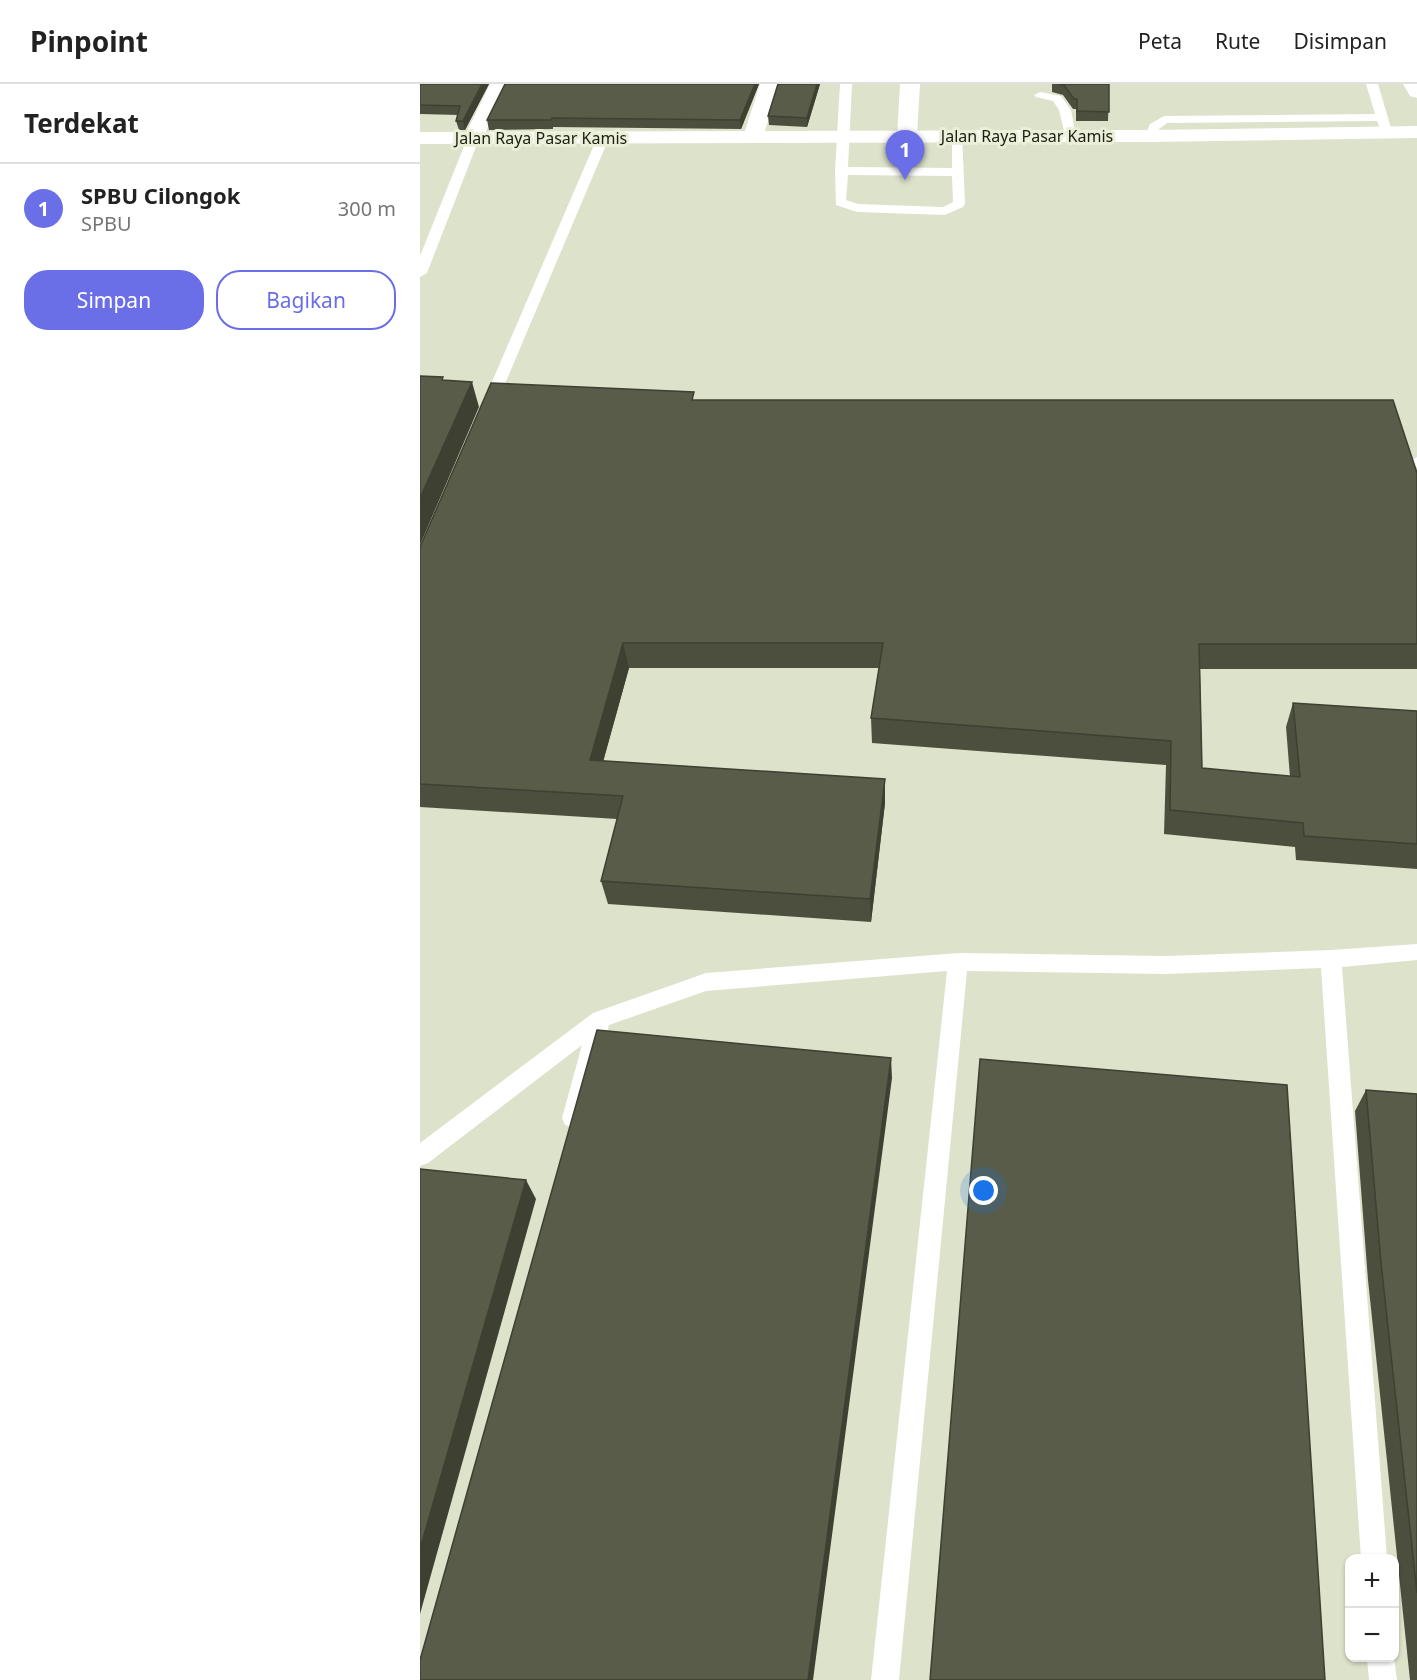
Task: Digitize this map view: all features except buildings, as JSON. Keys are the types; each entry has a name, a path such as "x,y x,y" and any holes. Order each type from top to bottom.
{"main road":[{"path":"473,139 500,84"},
{"path":"753,137 770,84"},
{"path":"908,137 910,84"},
{"path":"1413,84 1417,93"},
{"name":"Jalan Raya Pasar Kamis","path":"420,138 1151,136 1384,125 1417,132"}],"lane":[{"path":"846,84 840,202 857,208 945,211 958,204 958,137"},
{"path":"1372,84 1384,125"},
{"path":"1040,96 1057,98 1065,110 1070,136"},
{"path":"484,417 499,396 603,138"},
{"path":"420,273 473,139"},
{"path":"841,171 958,171"},
{"path":"420,1156 600,1019 706,982 958,962 1165,965 1330,959 1417,952"},
{"path":"1330,959 1374,1554"},
{"path":"885,1680 958,962"},
{"path":"565,1145 600,1019"},
{"path":"1381,1662 1383,1680"}],"place":[{"name":"SPBU Cilongok","path":"905,180"}]}
